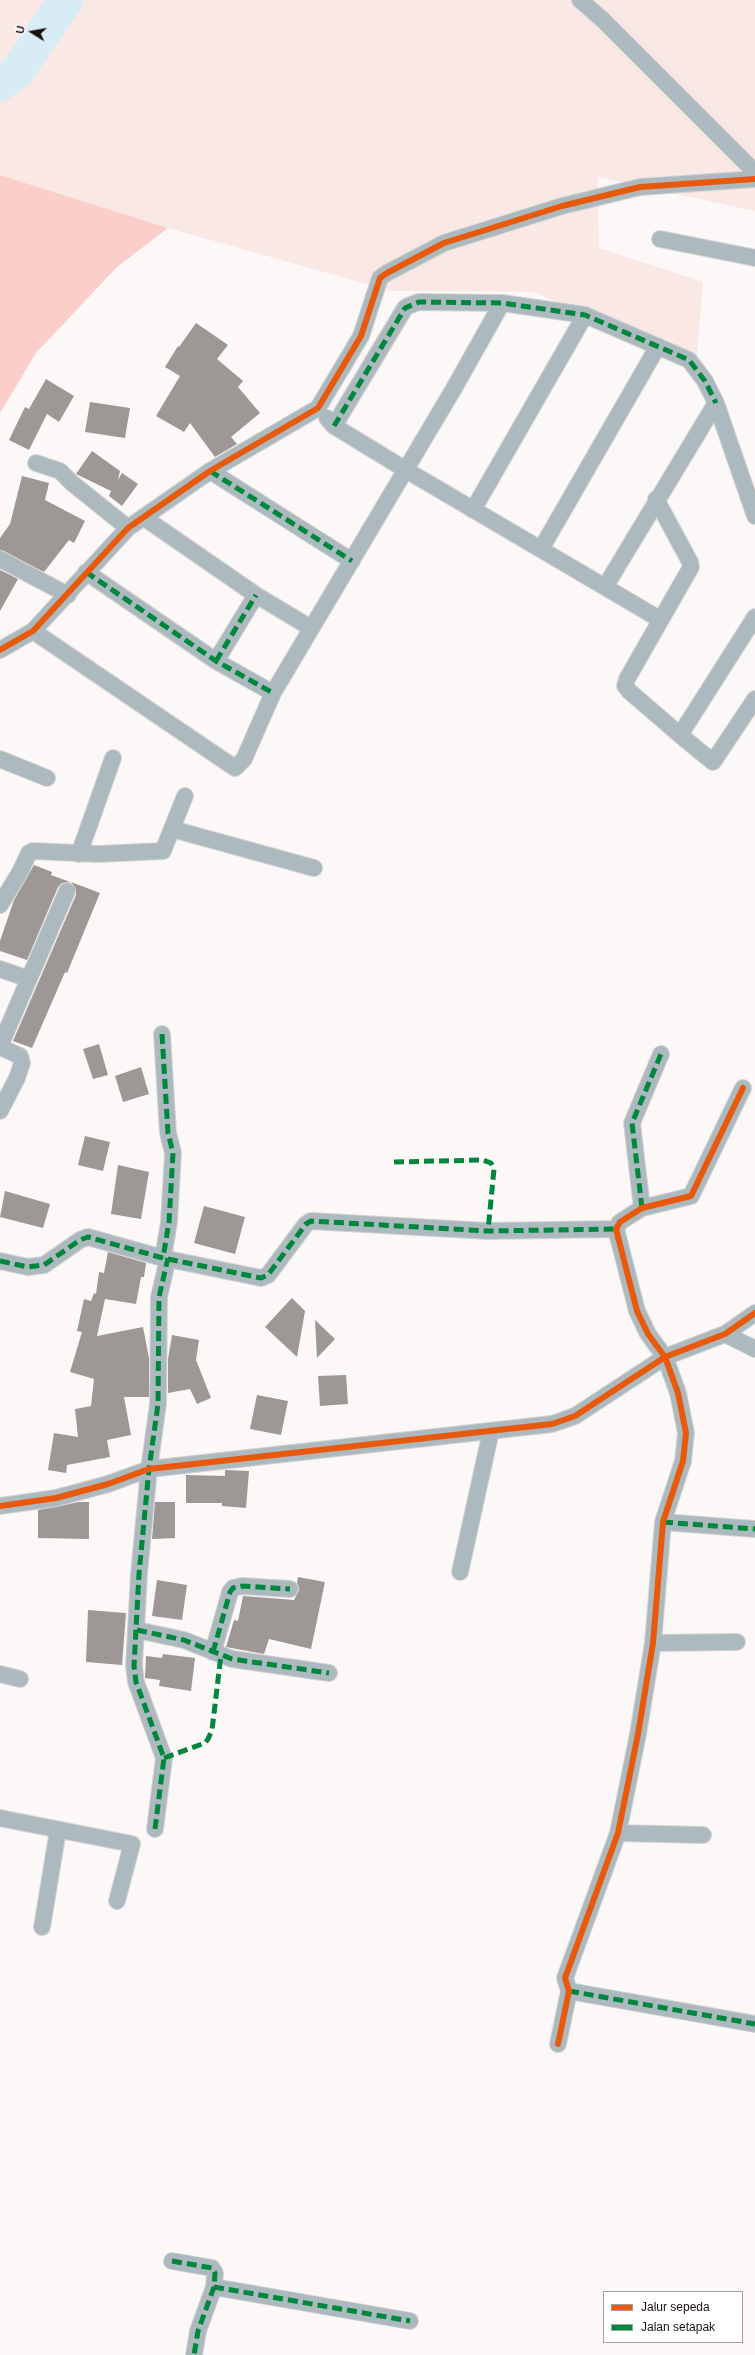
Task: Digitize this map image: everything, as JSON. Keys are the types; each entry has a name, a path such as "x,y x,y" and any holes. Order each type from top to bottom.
{"street":[{"path":"580,0 603,20 755,172"},
{"path":"0,650 33,631 68,595 86,572 128,528 210,471 318,408 361,336 380,278 444,243 562,206 640,187 755,179"},
{"path":"660,239 755,258"},
{"path":"334,426 405,308 408,306 419,302 502,303 585,315 689,360 706,381 716,403 755,516"},
{"path":"33,631 235,768 244,759 273,693 406,470 502,303"},
{"path":"474,510 585,315"},
{"path":"540,548 658,346"},
{"path":"605,587 656,499 716,403"},
{"path":"318,408 334,426 661,620"},
{"path":"36,463 60,471 128,528"},
{"path":"210,471 352,561"},
{"path":"656,499 690,562 691,567 625,686 713,762 755,699"},
{"path":"143,517 256,595 311,628"},
{"path":"0,560 68,595"},
{"path":"86,572 216,661 273,693"},
{"path":"216,661 256,595"},
{"path":"680,735 755,617"},
{"path":"79,854 113,758"},
{"path":"0,759 47,778"},
{"path":"0,905 20,872 29,853 37,850 54,853 79,854 163,851 185,796"},
{"path":"172,829 314,868"},
{"path":"0,1111 17,1078 22,1063 20,1056 0,1047 67,891"},
{"path":"0,969 29,979"},
{"path":"156,1829 164,1758 136,1682 134,1666 139,1574 149,1469 158,1404 159,1297 166,1258 170,1222 173,1153 168,1133 162,1034"},
{"path":"642,1208 632,1123 661,1054"},
{"path":"558,2044 569,1991 565,1978 618,1833 638,1734 653,1644 663,1522 683,1461 686,1433 678,1393 665,1357 648,1334 636,1311 616,1229 620,1222 642,1208 691,1196 743,1088"},
{"path":"0,1260 28,1267 44,1266 80,1240 88,1237 166,1258 261,1278 268,1275 306,1224 317,1220 488,1231 616,1229"},
{"path":"0,1506 56,1498 108,1484 149,1469 552,1424 575,1416 665,1357 724,1334 755,1312"},
{"path":"724,1334 755,1349"},
{"path":"460,1572 491,1431"},
{"path":"663,1522 755,1529"},
{"path":"213,1652 230,1592 233,1588 242,1586 290,1589"},
{"path":"137,1630 184,1640 232,1659 329,1673"},
{"path":"653,1644 737,1642"},
{"path":"0,1674 20,1678"},
{"path":"0,1818 132,1844 117,1901"},
{"path":"42,1927 58,1830"},
{"path":"618,1833 703,1835"},
{"path":"569,1991 755,2024"},
{"path":"172,2261 214,2270 214,2287 198,2331 194,2355"},
{"path":"214,2287 410,2321"}],"shaded area":[{"path":"0,0 755,0 755,211 598,177 599,248 703,282 696,365 534,292 391,291 168,228 0,175"},
{"path":"0,175 168,228 117,267 36,353 0,413"}],"building":[{"path":"196,323 228,345 217,359 243,381 238,387 260,413 231,437 237,444 215,457 190,423 184,432 156,416 180,376 165,367 178,346 179,347"},
{"path":"46,379 74,396 59,422 47,414 29,450 9,440 25,407 29,409"},
{"path":"90,402 130,408 125,438 85,432"},
{"path":"92,451 120,471 118,480 122,473 138,484 122,506 109,496 111,491 76,474"},
{"path":"22,476 49,483 45,500 85,521 74,543 69,540 44,572 0,550 0,538 10,524"},
{"path":"0,570 18,579 0,611"},
{"path":"34,865 52,872 51,875 70,882 62,883 58,887 27,960 0,951 0,941 14,900"},
{"path":"71,882 100,893 67,973 65,972 32,1048 13,1041 76,895 76,890"},
{"path":"99,1044 108,1075 93,1079 83,1049"},
{"path":"141,1067 149,1094 123,1102 115,1076"},
{"path":"85,1136 110,1142 103,1171 78,1165"},
{"path":"118,1165 149,1172 141,1219 111,1214"},
{"path":"5,1191 50,1204 43,1228 0,1217"},
{"path":"204,1206 245,1217 235,1254 194,1243"},
{"path":"108,1252 146,1263 144,1277 141,1277 136,1304 105,1299 97,1336 143,1327 149,1358 149,1397 124,1397 131,1435 107,1440 110,1457 67,1465 66,1473 48,1470 54,1433 78,1437 75,1409 91,1406 94,1379 70,1372 82,1332 77,1331 84,1299 91,1301 94,1293 96,1294 99,1272 104,1273"},
{"path":"292,1298 305,1311 297,1357 265,1327"},
{"path":"315,1320 335,1339 317,1358"},
{"path":"172,1335 199,1340 196,1360 211,1398 197,1404 190,1389 168,1393 168,1359"},
{"path":"346,1375 348,1404 320,1406 318,1376"},
{"path":"257,1395 288,1401 281,1435 250,1429"},
{"path":"225,1470 249,1471 246,1508 222,1506 222,1503 186,1503 186,1475 225,1476"},
{"path":"79,1502 89,1502 89,1539 38,1538 38,1510"},
{"path":"155,1502 175,1502 175,1538 152,1539"},
{"path":"298,1577 325,1582 311,1649 269,1639 264,1654 226,1647 234,1620 238,1621 243,1596 294,1600 299,1590 297,1583"},
{"path":"157,1580 187,1585 182,1620 152,1616"},
{"path":"88,1610 126,1613 122,1665 86,1662"},
{"path":"163,1654 195,1658 191,1691 159,1686 160,1680 145,1678 146,1656 162,1658"}],"waterway":[{"path":"0,84 17,72 66,0"}],"marked path":[{"path":"334,426 405,308 419,302 502,303 585,315 689,360 705,381 716,403"},
{"path":"210,471 352,561"},
{"path":"86,572 216,661 273,693"},
{"path":"216,661 256,595"},
{"path":"162,1034 168,1133 173,1153 169,1222 163,1258"},
{"path":"642,1208 632,1123 661,1054"},
{"path":"394,1162 483,1160 491,1163 494,1169 488,1231"},
{"path":"0,1261 28,1267 44,1265 80,1240 88,1237 163,1258 261,1278 268,1275 306,1224 311,1221 488,1231 616,1229"},
{"path":"155,1829 164,1758 136,1682 134,1666 139,1574 149,1469 158,1404 159,1297 168,1258"},
{"path":"663,1522 755,1529"},
{"path":"213,1652 230,1592 233,1588 242,1586 290,1589"},
{"path":"137,1630 184,1640 232,1659 329,1673"},
{"path":"164,1758 205,1743 208,1739 212,1730 221,1655"},
{"path":"569,1991 755,2024"},
{"path":"172,2261 212,2268 215,2273 214,2287 198,2331 194,2355"},
{"path":"214,2287 410,2321"}],"cycle path":[{"path":"0,650 33,631 128,528 210,471 318,408 361,336 380,278 387,273 444,243 562,206 640,187 755,179"},
{"path":"558,2044 569,1991 565,1978 618,1833 638,1734 653,1643 663,1522 683,1461 686,1433 678,1393 665,1357 648,1334 637,1311 616,1229 620,1222 642,1208 691,1196 743,1088"},
{"path":"0,1506 56,1498 108,1484 149,1469 552,1424 575,1416 665,1357 725,1334 755,1313"}]}
